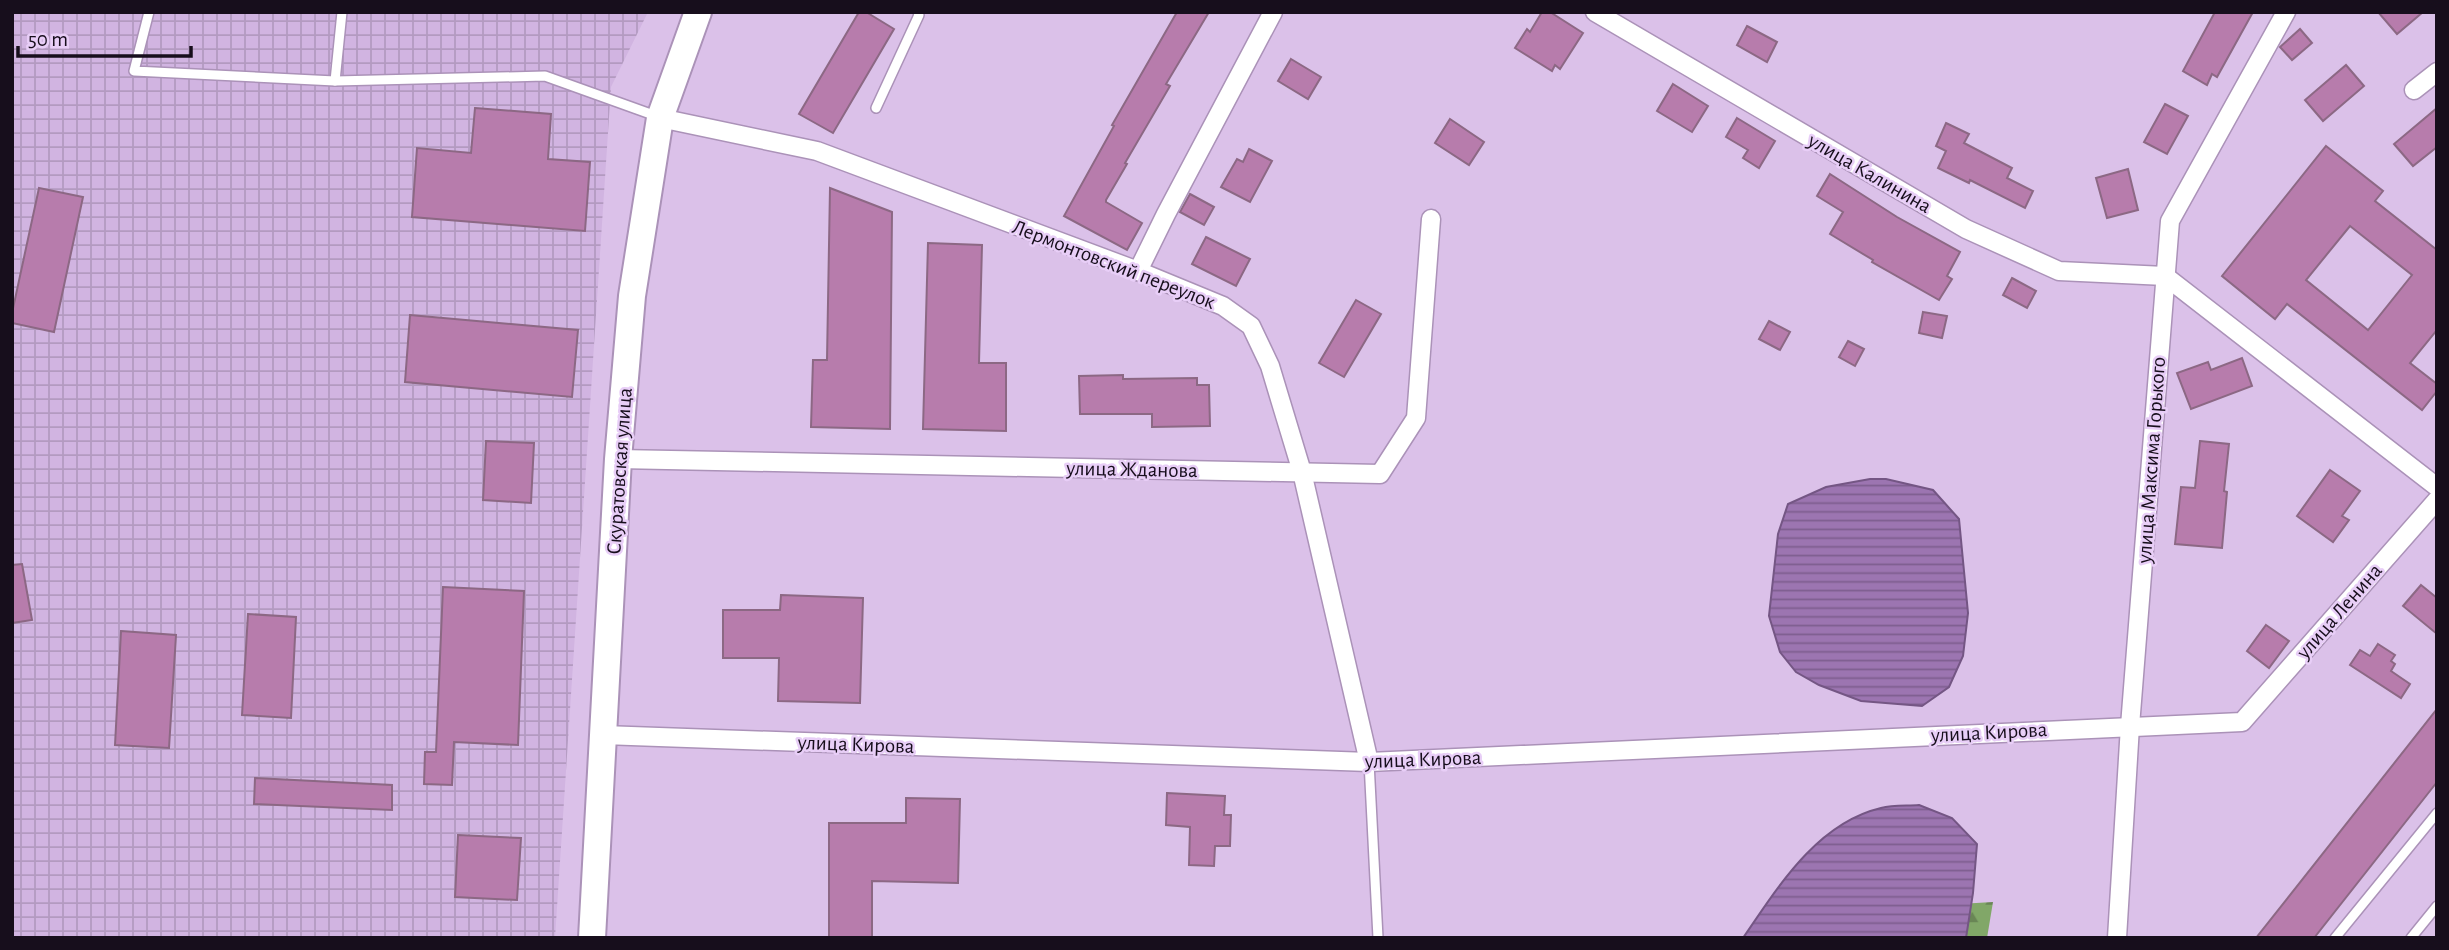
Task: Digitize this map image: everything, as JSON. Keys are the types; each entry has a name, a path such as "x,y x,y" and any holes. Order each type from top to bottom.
{"street":[{"name":"Скуратовская улица","path":"592,938 618,459 632,296 660,118 698,12"},
{"path":"1139,271 1166,214 1273,12"},
{"name":"улица Калинина","path":"1595,12 1966,229 2059,271 2165,276"},
{"name":"улица Максима Горького","path":"2117,938 2130,726 2170,221 2286,12"},
{"path":"2414,90 2437,72"},
{"name":"Лермонтовский переулок","path":"660,118 817,151 1139,271 1223,306 1251,326 1270,366 1302,472 1369,762"},
{"name":"улица Жданова","path":"618,459 1380,474 1416,418 1432,219"},
{"path":"2165,276 2437,487"},
{"name":"улица Ленина","path":"2242,722 2437,500"},
{"name":"улица Кирова","path":"603,734 1369,762 2242,722"}],"lane":[{"path":"149,12 134,72 335,80 545,76 660,118"},
{"path":"335,80 342,12"},
{"path":"876,108 919,15 918,12"},
{"path":"1369,762 1378,938"},
{"path":"2335,938 2437,813"},
{"path":"2411,938 2437,906"}],"shaded area":[{"path":"12,12 648,12 611,87 555,938 12,938"},
{"path":"1870,479 1886,479 1933,490 1959,519 1968,613 1963,656 1949,687 1922,706 1861,701 1819,685 1796,672 1780,652 1769,616 1778,534 1788,504 1826,487"},
{"path":"1919,805 1952,818 1977,844 1966,938 1743,938 1785,878 1818,842 1837,827 1881,808"}],"green space":[{"path":"1993,902 1987,938 1954,938 1959,904"}],"building":[{"path":"859,12 866,12 894,29 833,133 799,114"},
{"path":"1177,12 1209,12 1166,84 1170,86 1106,200 1142,223 1127,250 1064,216 1114,126 1112,125"},
{"path":"1542,12 1550,12 1583,33 1560,69 1555,65 1552,71 1515,48 1527,29 1530,32"},
{"path":"2215,12 2253,12 2217,77 2212,74 2207,85 2183,71"},
{"path":"2378,12 2423,12 2397,34"},
{"path":"1747,26 1777,42 1767,62 1737,45"},
{"path":"2300,29 2312,43 2292,60 2280,47"},
{"path":"1291,59 1321,77 1308,99 1278,81"},
{"path":"2346,65 2364,86 2323,121 2305,100"},
{"path":"1673,84 1708,106 1692,132 1657,111"},
{"path":"2165,104 2188,116 2167,154 2144,142"},
{"path":"475,108 551,114 548,159 590,162 585,231 412,217 417,148 471,153"},
{"path":"2437,108 2437,147 2413,166 2394,144"},
{"path":"1737,118 1775,141 1759,168 1743,158 1748,150 1726,137"},
{"path":"1450,119 1484,142 1469,165 1435,143"},
{"path":"1946,123 1969,134 1964,143 2012,168 2007,178 2033,191 2025,208 1970,180 1969,183 1938,168 1946,151 1936,146"},
{"path":"2326,146 2383,191 2375,201 2437,250 2437,330 2410,363 2437,384 2437,391 2422,410 2287,304 2275,319 2222,276","holes":["2350,226 2412,275 2368,330 2306,280"]},
{"path":"1249,149 1272,161 1250,202 1221,187 1237,159 1243,162"},
{"path":"2128,169 2138,210 2107,218 2096,178"},
{"path":"1830,174 1897,217 1960,252 1947,276 1952,279 1939,300 1872,262 1873,260 1830,234 1843,212 1817,196"},
{"path":"39,188 83,197 54,332 12,323"},
{"path":"830,188 892,212 890,429 811,427 813,360 827,360"},
{"path":"1190,194 1214,207 1204,225 1180,212"},
{"path":"1206,237 1250,259 1236,286 1192,264"},
{"path":"928,243 982,245 979,363 1006,363 1006,431 923,429"},
{"path":"2012,278 2036,291 2027,308 2003,295"},
{"path":"1356,300 1381,314 1344,377 1319,363"},
{"path":"1923,312 1947,316 1942,338 1919,333"},
{"path":"410,315 578,330 572,397 405,382"},
{"path":"1769,321 1790,332 1780,350 1759,339"},
{"path":"1848,341 1864,349 1855,366 1839,357"},
{"path":"2242,358 2252,386 2191,409 2177,373 2208,362 2211,370"},
{"path":"1123,375 1123,379 1197,378 1197,385 1209,385 1210,426 1152,427 1152,414 1080,414 1079,376"},
{"path":"486,441 534,443 531,503 483,500"},
{"path":"2200,441 2229,444 2222,548 2175,544 2181,487 2195,488"},
{"path":"2330,470 2360,491 2342,516 2349,520 2333,542 2297,516"},
{"path":"22,564 32,620 12,623 12,565"},
{"path":"2421,585 2437,598 2437,634 2403,606"},
{"path":"443,587 524,591 518,745 454,742 452,785 424,784 425,752 436,752"},
{"path":"781,595 863,598 860,703 778,701 779,658 723,658 723,610 780,610"},
{"path":"248,614 296,617 291,718 242,715"},
{"path":"2266,625 2289,641 2269,668 2247,651"},
{"path":"121,631 176,635 169,748 115,745"},
{"path":"2378,644 2395,655 2391,661 2395,664 2391,671 2410,684 2401,698 2350,665 2360,650 2370,656"},
{"path":"2437,709 2437,782 2314,938 2256,938"},
{"path":"255,778 392,785 392,810 254,804"},
{"path":"1167,793 1225,796 1224,815 1231,815 1230,846 1215,846 1214,866 1189,865 1190,827 1166,825"},
{"path":"906,798 960,799 958,883 872,881 872,938 829,938 829,823 906,823"},
{"path":"458,835 521,838 517,900 455,897"}]}
